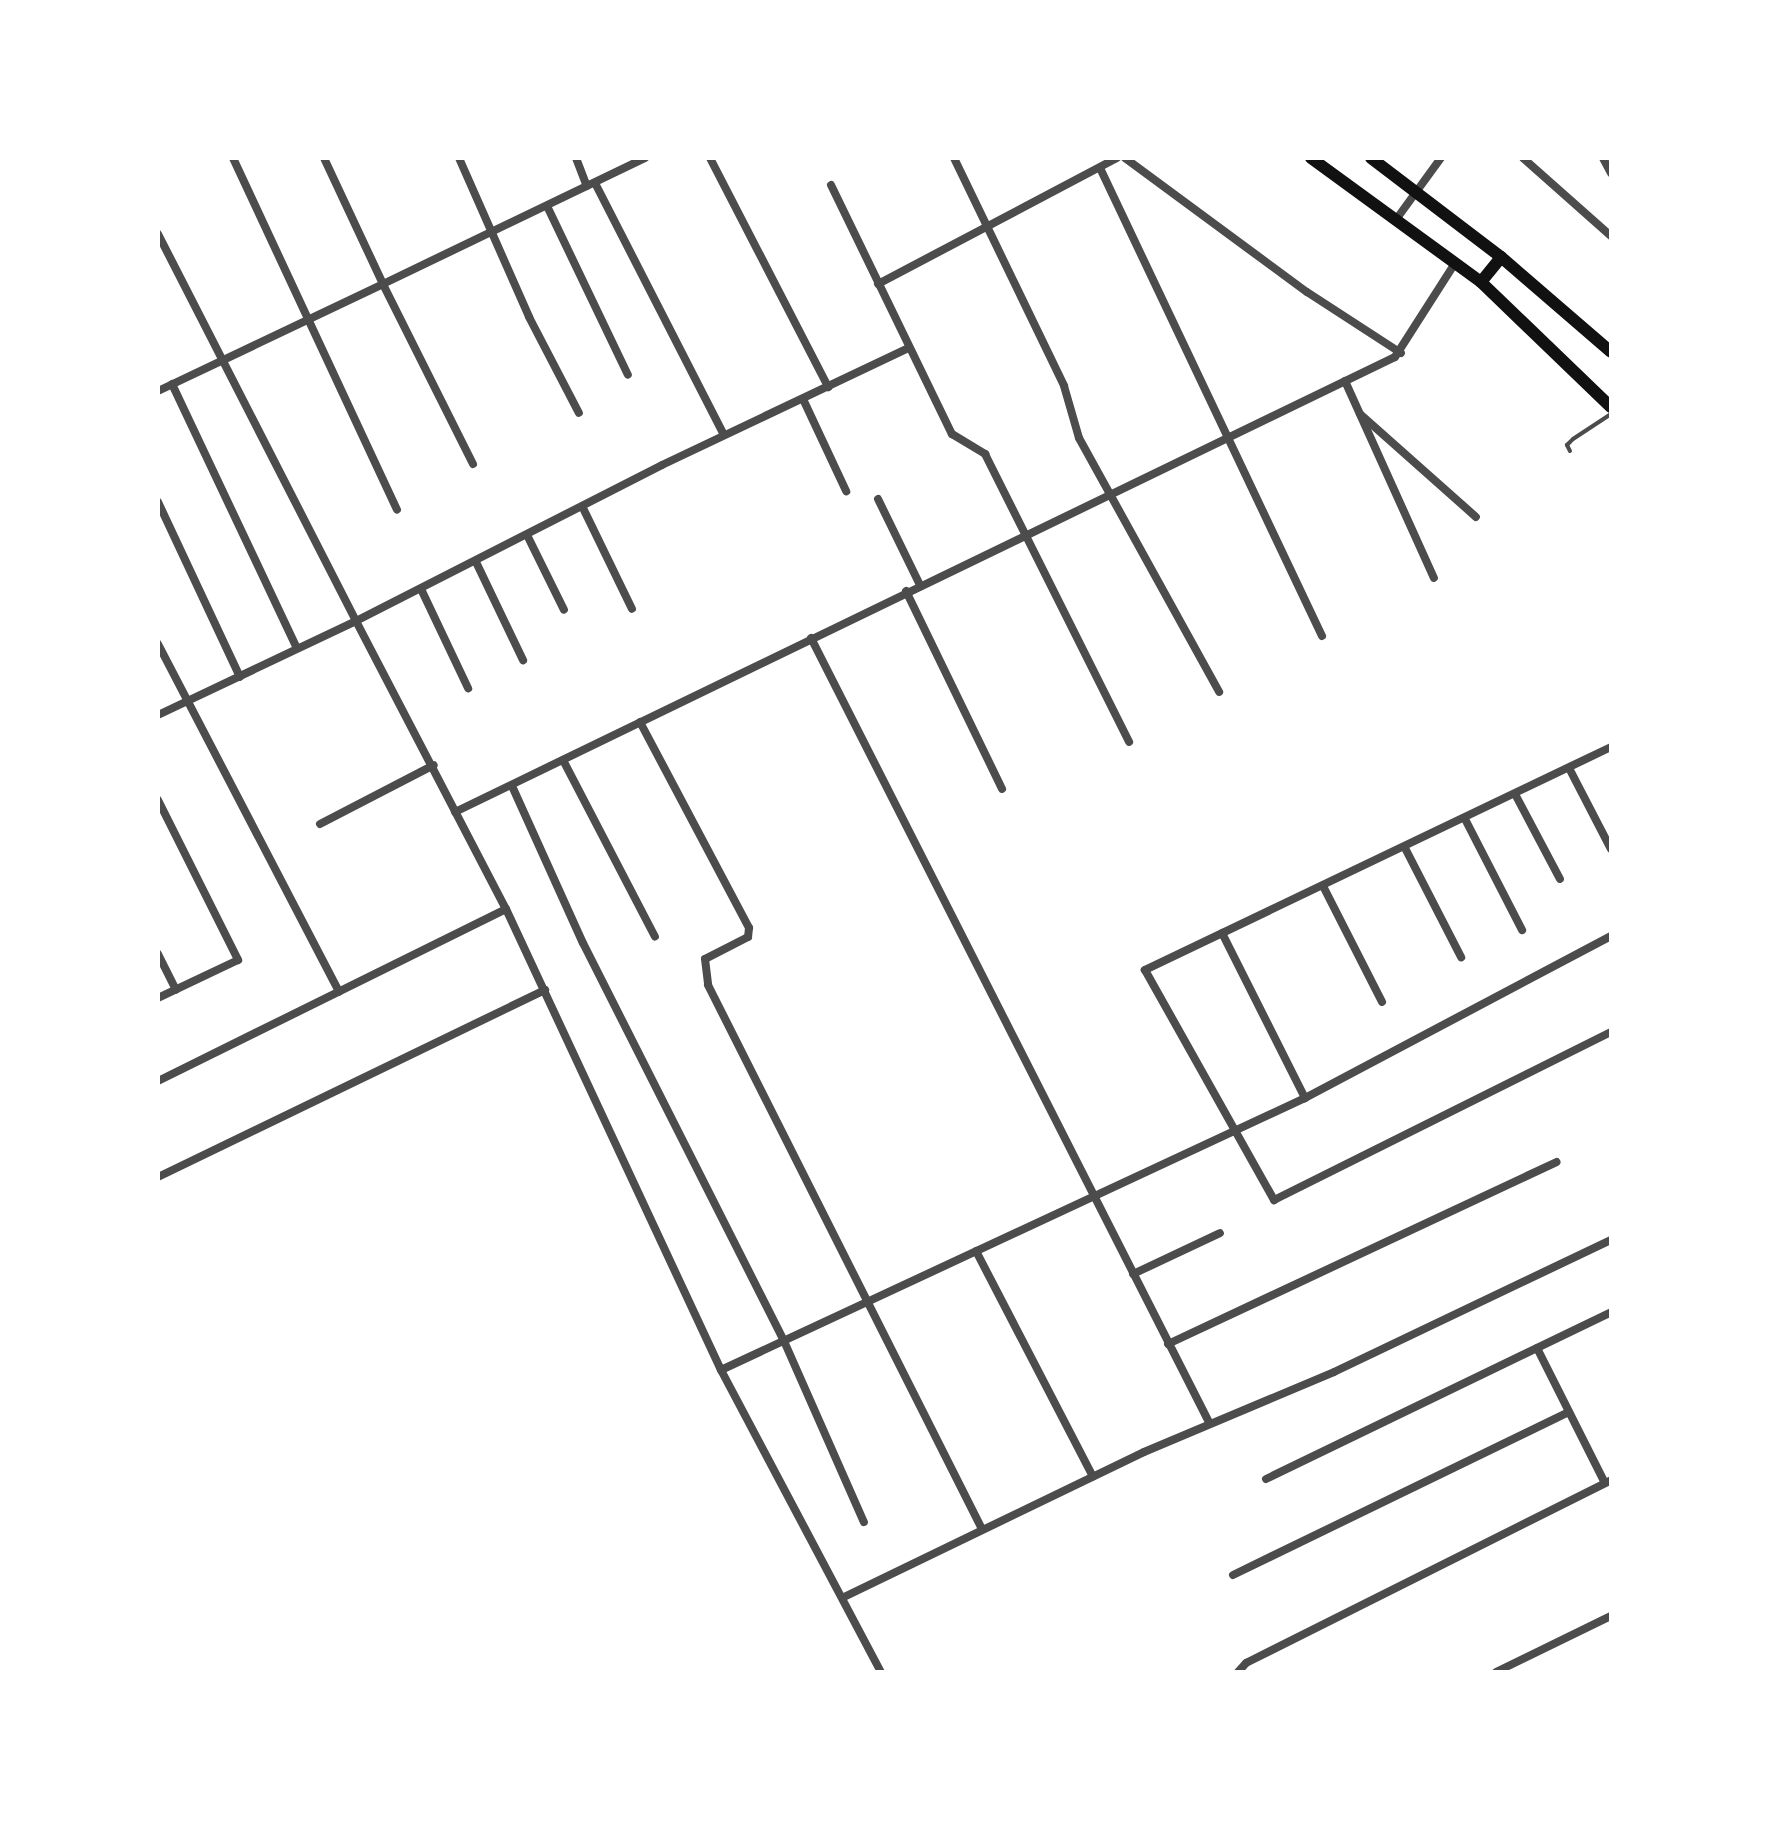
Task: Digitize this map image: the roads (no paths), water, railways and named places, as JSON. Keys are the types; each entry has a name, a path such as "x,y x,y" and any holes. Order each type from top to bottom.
{"main road":[{"path":"1311,158 1481,282 1611,407"},
{"path":"1371,158 1501,257 1611,352"},
{"path":"1481,282 1501,257"}],"street":[{"path":"233,158 397,510"},
{"path":"324,158 473,464"},
{"path":"459,158 529,317 579,413"},
{"path":"576,158 724,435"},
{"path":"158,391 645,158"},
{"path":"710,158 828,387"},
{"path":"954,158 1064,386 1079,438 1113,491 1219,692"},
{"path":"878,284 1117,158"},
{"path":"1125,158 1307,292 1401,353"},
{"path":"1395,221 1441,158"},
{"path":"1523,158 1611,236"},
{"path":"1603,158 1611,173"},
{"path":"1100,168 1322,636"},
{"path":"831,185 952,434 985,454 1022,534 1129,742"},
{"path":"547,206 628,375"},
{"path":"158,234 356,621 434,765 545,990 721,1370 844,1597 881,1672"},
{"path":"455,812 1022,534 1401,353 1455,263"},
{"path":"158,715 528,537 724,435 908,348"},
{"path":"1345,381 1434,578"},
{"path":"172,384 297,648"},
{"path":"803,399 846,491"},
{"path":"1358,412 1476,517"},
{"path":"878,499 920,585"},
{"path":"158,502 240,677"},
{"path":"583,508 632,609"},
{"path":"528,537 564,610"},
{"path":"476,562 523,660"},
{"path":"421,589 468,688"},
{"path":"906,591 1002,789"},
{"path":"811,638 1210,1424"},
{"path":"158,644 339,992"},
{"path":"640,722 749,928 748,937 705,959 708,985 982,1529"},
{"path":"1611,747 1145,970 1268,1198 1281,1200 1611,1032"},
{"path":"563,760 655,937"},
{"path":"320,824 434,765"},
{"path":"1569,768 1611,849"},
{"path":"512,786 583,943 784,1341 864,1522"},
{"path":"1515,794 1560,879"},
{"path":"158,800 238,960 158,998"},
{"path":"1465,819 1522,930"},
{"path":"1405,848 1461,957"},
{"path":"1323,886 1382,1002"},
{"path":"158,1081 506,909"},
{"path":"1222,933 1305,1098"},
{"path":"721,1370 1305,1098 1611,936"},
{"path":"158,954 176,990"},
{"path":"158,1177 545,990"},
{"path":"1168,1344 1556,1162"},
{"path":"1133,1274 1220,1233"},
{"path":"844,1597 1093,1477 1334,1372 1611,1240"},
{"path":"976,1251 1093,1477"},
{"path":"1266,1479 1611,1312"},
{"path":"1238,1672 1246,1663 1608,1482 1568,1412 1537,1348"},
{"path":"1233,1575 1568,1412"},
{"path":"1496,1672 1611,1616"}],"lane":[{"path":"1570,451 1567,445 1573,439 1611,414"}]}
